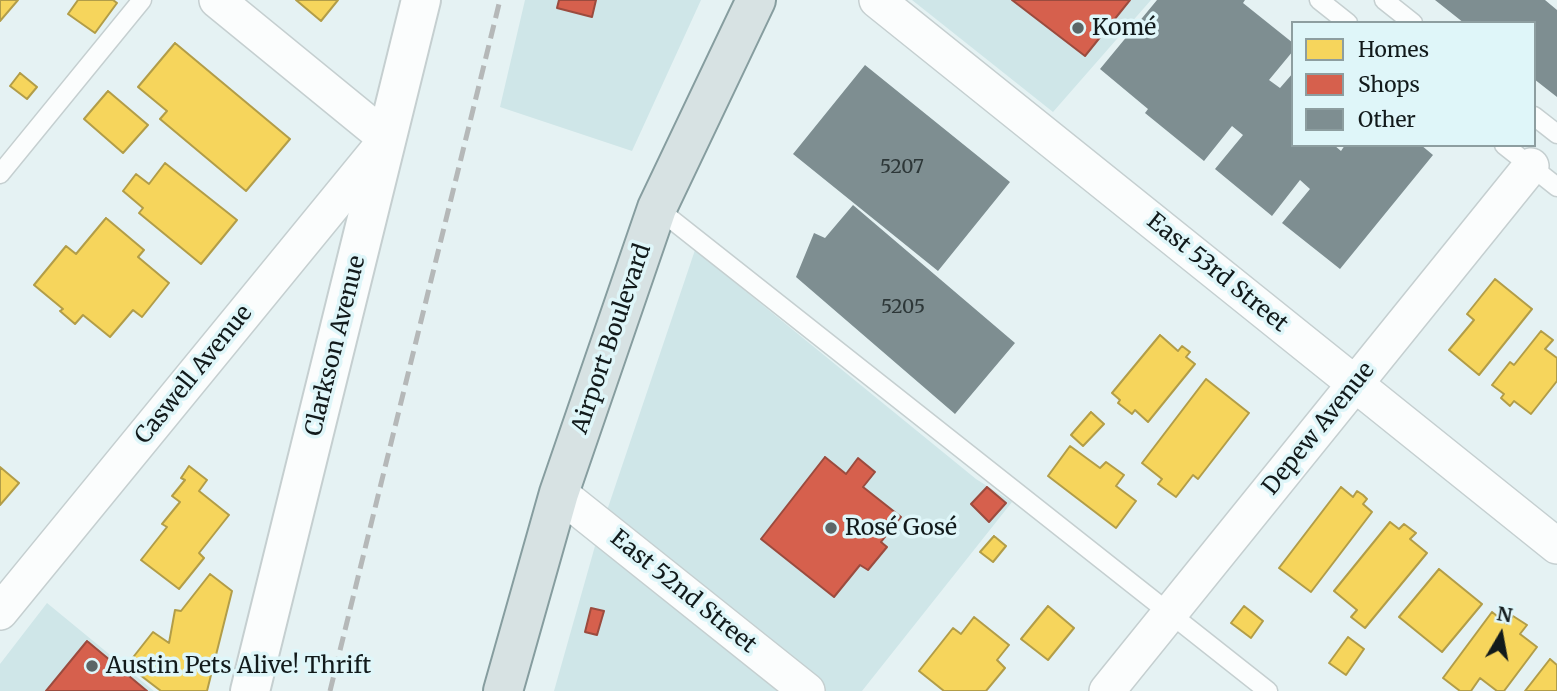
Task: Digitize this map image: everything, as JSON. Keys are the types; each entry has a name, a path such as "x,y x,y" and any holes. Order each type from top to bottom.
{"main road":[{"name":"Airport Boulevard","path":"503,691 559,493 657,208 755,0"}],"street":[{"path":"217,0 387,139"},
{"name":"Clarkson Avenue","path":"250,691 421,0"},
{"name":"East 53rd Street","path":"898,7 1355,384 1557,546"},
{"name":"Caswell Avenue","path":"0,612 387,139"},
{"name":"Depew Avenue","path":"1107,691 1531,166"},
{"name":"East 52nd Street","path":"559,493 807,691"}],"lane":[{"path":"0,174 142,0"},
{"path":"1319,0 1345,21"},
{"path":"1384,0 1410,21"},
{"path":"1536,118 1557,134"},
{"path":"657,208 1268,691"}],"shaded area":[{"path":"525,0 701,0 632,151 500,107"},
{"path":"912,0 1151,0 1053,112"},
{"path":"695,250 976,479 1012,502 862,691 554,691 595,546"},
{"path":"47,603 154,691 0,691 0,664"}],"building: Homes":[{"path":"0,0 18,0 0,21"},
{"path":"78,0 113,0 117,3 95,33 68,14"},
{"path":"296,0 338,0 321,21"},
{"path":"175,43 290,139 246,191 160,119 167,111 138,87"},
{"path":"20,73 37,87 27,99 10,86"},
{"path":"108,91 148,125 123,153 84,119"},
{"path":"165,163 237,220 201,264 139,213 143,208 123,191 136,174 149,184"},
{"path":"106,218 144,250 138,257 169,283 142,317 133,310 110,337 83,315 75,324 60,311 63,309 34,285 66,246 76,254"},
{"path":"1495,279 1532,309 1479,375 1449,350 1474,320 1467,314"},
{"path":"1541,331 1553,340 1545,349 1557,358 1557,381 1531,414 1514,401 1510,406 1501,398 1504,394 1492,385 1510,362 1514,365"},
{"path":"1160,335 1178,351 1182,346 1190,352 1186,357 1195,364 1148,422 1135,410 1132,414 1118,403 1120,400 1112,393"},
{"path":"1206,379 1249,413 1198,479 1193,475 1176,497 1158,484 1162,479 1142,463"},
{"path":"1091,412 1104,424 1083,446 1071,435"},
{"path":"1070,446 1100,468 1106,462 1124,475 1116,486 1136,501 1116,528 1048,476"},
{"path":"189,466 207,480 199,491 229,515 199,553 204,558 179,589 141,560 167,527 162,524 180,502 172,496 185,480 181,478"},
{"path":"0,467 19,483 0,505"},
{"path":"1341,487 1353,497 1357,491 1363,495 1367,499 1363,504 1372,512 1311,592 1279,568"},
{"path":"1390,522 1399,529 1404,524 1416,533 1410,539 1427,553 1365,628 1351,617 1357,610 1334,591"},
{"path":"994,536 1006,546 993,562 980,552"},
{"path":"1439,569 1482,604 1442,652 1399,617"},
{"path":"210,574 232,591 207,691 161,691 127,665 153,632 169,643 175,610 181,611"},
{"path":"1048,606 1074,628 1048,660 1021,639"},
{"path":"1244,606 1263,621 1251,638 1231,623"},
{"path":"1492,612 1507,624 1513,616 1527,625 1520,634 1537,647 1504,691 1497,691 1480,678 1471,691 1460,691 1443,678"},
{"path":"974,617 1009,645 997,660 1005,668 986,691 944,691 919,671 953,628 961,634"},
{"path":"1348,637 1364,649 1346,675 1329,663"},
{"path":"1550,659 1557,665 1557,691 1525,691"}],"building: Shops":[{"path":"559,0 596,0 592,17 557,8"},
{"name":"Komé","path":"1012,0 1130,0 1085,56"},
{"name":"Rosé Gosé","path":"825,457 846,474 858,458 875,472 863,487 901,517 881,542 887,547 868,570 860,565 834,597 761,539"},
{"path":"987,487 1006,503 989,522 971,504"},
{"path":"591,608 604,611 597,635 585,632"},
{"name":"Austin Pets Alive! Thrift","path":"87,641 147,691 46,691"}],"building: Other":[{"path":"1157,0 1245,0 1243,3 1291,41 1291,53 1269,80 1280,88 1291,75 1291,147 1336,147 1341,151 1344,147 1423,147 1433,155 1340,269 1282,223 1310,189 1300,180 1272,216 1215,169 1243,135 1232,126 1204,161 1145,113 1148,109 1100,69"},
{"path":"1435,0 1545,0 1557,10 1557,97 1536,81 1536,21 1461,21"},
{"path":"865,65 1010,182 938,271 793,154"},
{"path":"853,205 1015,343 955,414 796,277 814,233 825,238"}],"railway":[{"path":"330,691 500,0"}],"place":[{"name":"Komé","path":"1078,28"},
{"name":"Rosé Gosé","path":"831,528"},
{"name":"Austin Pets Alive! Thrift","path":"92,666"}]}
